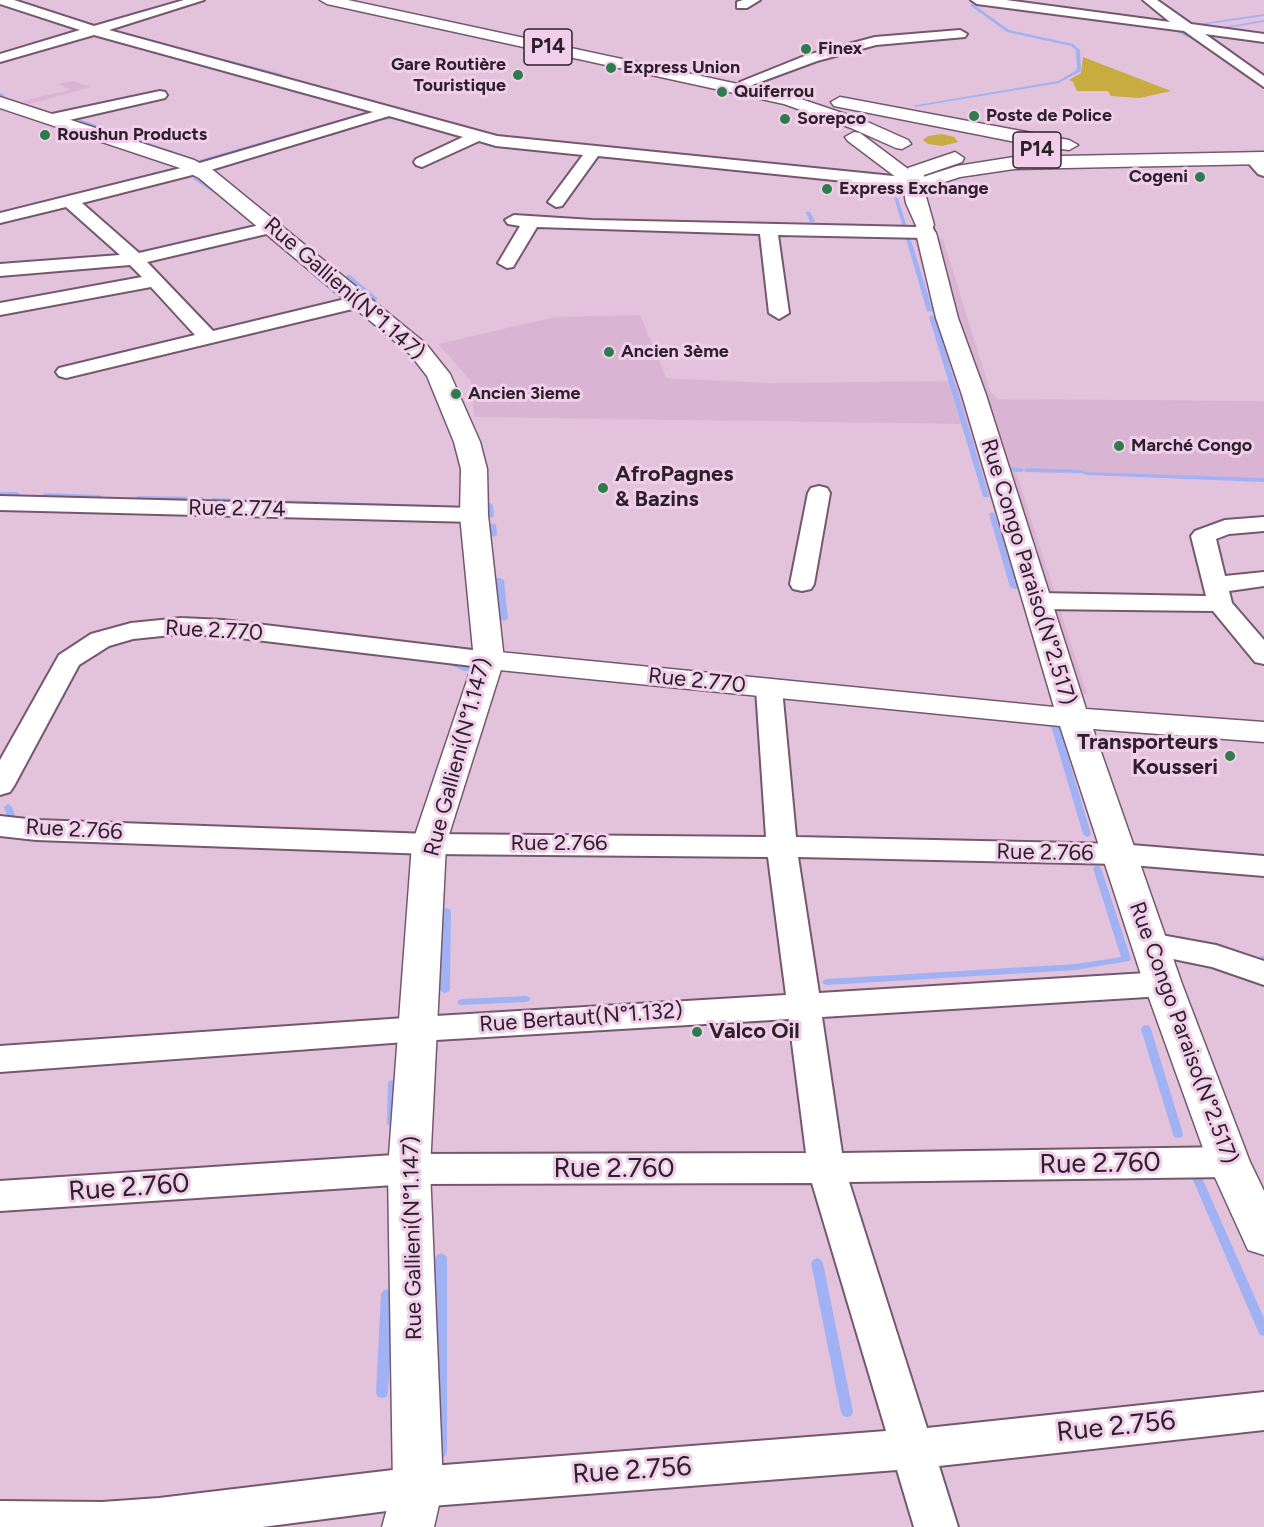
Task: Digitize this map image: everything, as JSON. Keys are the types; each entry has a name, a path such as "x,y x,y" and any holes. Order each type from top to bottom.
{"main road":[{"name":"P14","path":"327,0 769,95 857,123 906,143"},
{"name":"P14","path":"359,0 747,82 794,94 906,143"},
{"path":"794,94 1031,140 1107,148"},
{"path":"769,95 850,135 914,181 978,168 1066,160"},
{"name":"Rue Gallieni(N°1.147)","path":"0,102 198,169 273,226 418,349 438,374 448,394 474,469 474,515 489,660 429,844 409,1169 418,1487 408,1527"},
{"path":"906,143 943,132 969,150"},
{"path":"906,143 926,157 969,150"},
{"name":"Rue Congo Paraiso(N°2.517)","path":"906,143 947,318 974,395 1073,718 1163,984 1247,1168 1264,1237"},
{"name":"P14","path":"969,150 998,146 1029,150 1107,148 1261,159"},
{"name":"P14","path":"969,150 1066,160 1261,159"},
{"path":"914,181 969,150"},
{"name":"Rue 2.770","path":"489,660 1073,718 1264,732"}],"street":[{"path":"1,0 96,31 477,136 516,144 914,181"},
{"path":"0,58 198,0"},
{"path":"977,0 1264,38"},
{"path":"1149,0 1194,29 1264,83"},
{"path":"1194,29 1253,21"},
{"path":"747,82 812,58 875,41 960,34"},
{"path":"52,119 160,95"},
{"path":"0,218 198,169 388,112"},
{"path":"422,162 477,136"},
{"path":"556,202 594,152"},
{"path":"70,201 135,258 153,281 210,339"},
{"path":"507,263 522,221 768,230 925,229"},
{"path":"0,270 135,258 273,226"},
{"path":"768,230 779,313"},
{"path":"0,309 153,281"},
{"path":"66,372 362,301"},
{"path":"802,584 819,493"},
{"name":"Rue 2.774","path":"0,503 474,515"},
{"path":"1264,524 1225,527 1203,536 1218,594 1264,656"},
{"path":"1037,601 1218,594 1264,579"},
{"name":"Rue 2.770","path":"0,786 68,661 83,649 100,640 131,631 181,626 223,628 489,660"},
{"path":"769,689 782,848 826,1168 936,1527"},
{"name":"Rue 2.766","path":"0,826 429,844 1119,854 1264,866"},
{"path":"1150,944 1216,956 1264,973"},
{"path":"1216,956 1264,952"},
{"name":"Rue Bertaut(N°1.132)","path":"0,1059 804,1004 1163,984"},
{"name":"Rue 2.760","path":"0,1196 409,1169 1247,1168"},
{"name":"Rue 2.756","path":"0,1522 102,1523 159,1519 418,1487 912,1449 1264,1411"}],"shaded area":[{"path":"1083,57 1171,91 1140,98 1111,96 1108,91 1077,91 1073,82 1069,80 1081,73"},
{"path":"72,81 91,87 29,104 22,101 71,90 59,84"},
{"path":"942,134 954,137 958,142 942,146 928,144 923,140 928,136"},
{"name":"Marché Congo","path":"914,239 943,239 990,391 998,399 1264,401 1264,478 1016,472 1087,694 1054,692 966,424 474,417 471,381 438,344 555,317 640,315 666,377 663,378 771,383 954,381"}],"waterway":[{"path":"917,106 1059,82 1079,71 1078,50 1072,45 1008,31 972,5"},
{"path":"1193,25 1264,15"},
{"path":"1220,28 1264,21"},
{"path":"1150,27 1176,30 1190,37"},
{"path":"1205,34 1232,52"},
{"path":"188,51 281,75"},
{"path":"68,117 199,162 365,114"},
{"path":"377,120 398,117"},
{"path":"329,135 362,125"},
{"path":"195,178 221,195"},
{"path":"40,203 106,187"},
{"path":"896,198 930,311"},
{"path":"808,213 812,221"},
{"path":"315,275 340,296"},
{"path":"348,276 375,299"},
{"path":"932,317 986,496"},
{"path":"1000,469 1021,470"},
{"path":"1027,470 1081,472"},
{"path":"1086,473 1264,480"},
{"path":"0,494 17,494"},
{"path":"45,495 99,497"},
{"path":"138,498 202,499"},
{"path":"213,500 424,507"},
{"path":"490,505 491,516"},
{"path":"992,514 1014,587"},
{"path":"493,525 494,535"},
{"path":"500,580 504,619"},
{"path":"451,662 467,669"},
{"path":"1055,726 1087,834"},
{"path":"8,807 11,817 20,823"},
{"path":"827,982 1076,967 1126,959 1097,868"},
{"path":"445,990 446,911"},
{"path":"462,1002 526,999"},
{"path":"1146,1029 1178,1134"},
{"path":"392,1122 393,1084"},
{"path":"1198,1180 1264,1331"},
{"path":"441,1258 441,1452"},
{"path":"817,1263 847,1412"},
{"path":"382,1393 387,1294"}],"place":[{"name":"Finex","path":"806,49"},
{"name":"Express Union","path":"611,68"},
{"name":"Gare Routière Touristique","path":"518,75"},
{"name":"Quiferrou","path":"722,92"},
{"name":"Poste de Police","path":"974,116"},
{"name":"Sorepco","path":"785,119"},
{"name":"Roushun Products","path":"45,135"},
{"name":"Cogeni","path":"1200,177"},
{"name":"Express Exchange","path":"827,189"},
{"name":"Ancien 3ème","path":"609,352"},
{"name":"Ancien 3ieme","path":"456,394"},
{"name":"Marché Congo","path":"1119,446"},
{"name":"AfroPagnes & Bazins","path":"603,488"},
{"name":"Transporteurs Kousseri","path":"1230,756"},
{"name":"Valco Oil","path":"697,1032"}]}
